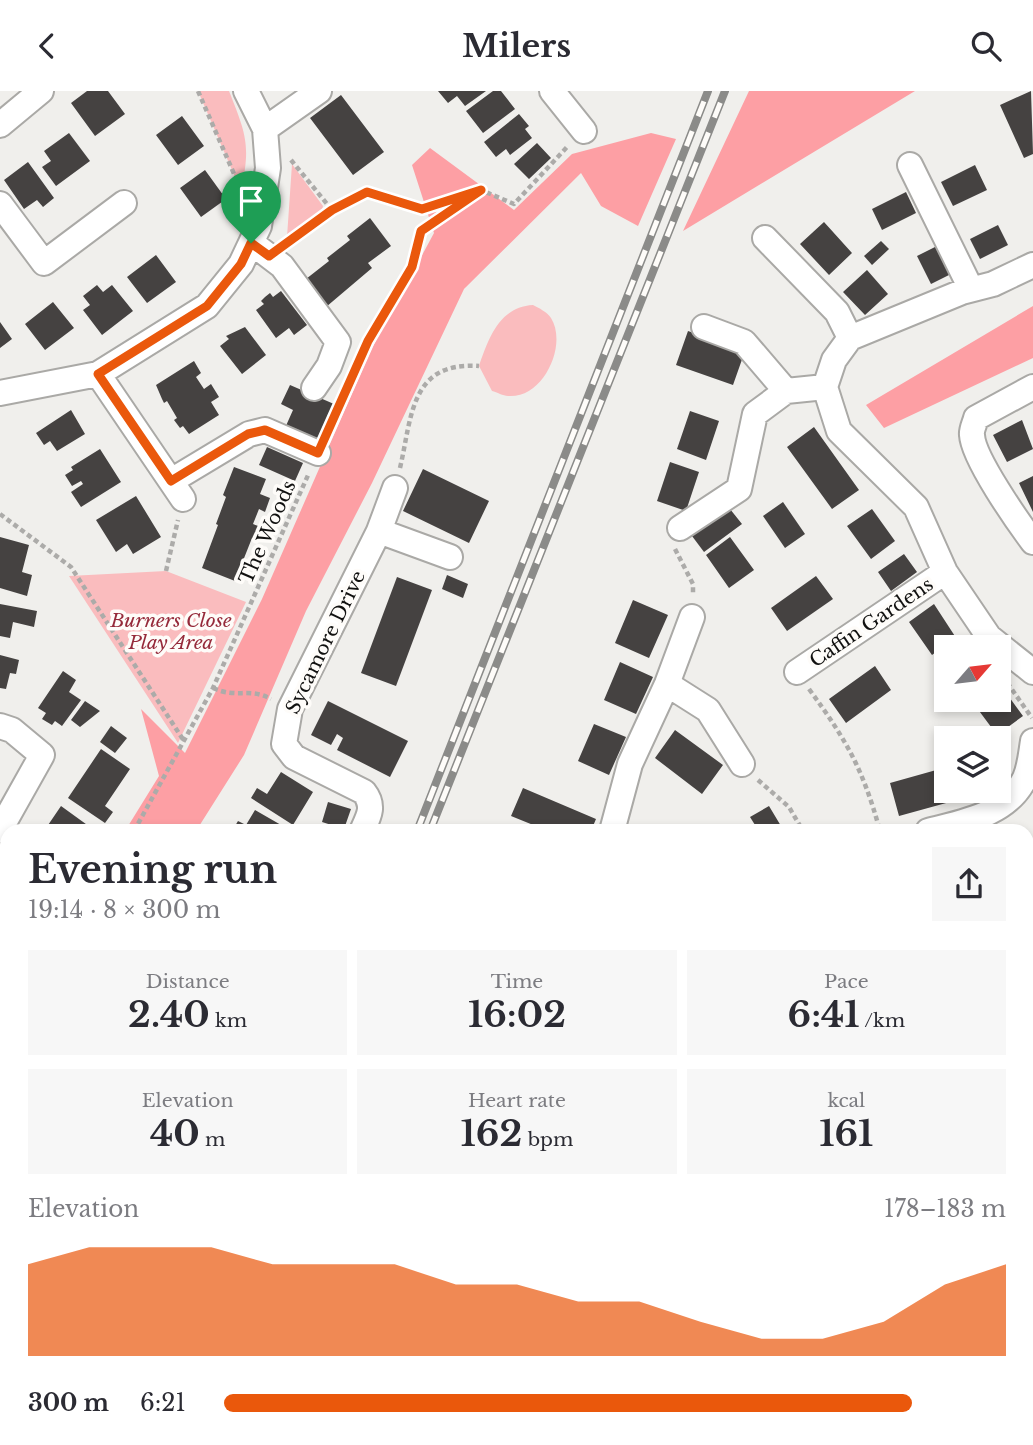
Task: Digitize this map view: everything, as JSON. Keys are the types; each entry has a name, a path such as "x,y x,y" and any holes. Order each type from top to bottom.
{"street":[{"path":"0,125 41,91"},
{"path":"246,91 265,129 268,168 259,226 260,250"},
{"path":"265,129 319,91"},
{"path":"552,91 584,131"},
{"path":"910,165 971,289"},
{"path":"0,204 44,263 124,203"},
{"path":"765,238 837,312 850,338"},
{"path":"0,393 98,374 207,306 241,264 260,250"},
{"path":"260,250 282,266 338,342 329,366 314,388"},
{"path":"680,528 739,489 755,414 786,391 824,387 834,360 850,338 971,289 993,284 1033,265"},
{"path":"704,327 744,342 786,391"},
{"path":"98,374 177,490 248,434 265,430 318,453"},
{"name":"Caffin Gardens","path":"824,387 839,431 916,507 945,572 989,637 1033,672"},
{"path":"1033,387 976,418 972,434 979,459 1012,515 1033,542"},
{"name":"Sycamore Drive","path":"365,824 371,811 371,800 364,792 295,757 284,744 290,709 379,531 396,488"},
{"path":"379,531 450,557"},
{"name":"Caffin Gardens","path":"797,672 945,572"},
{"path":"614,824 630,764 667,684 692,617"},
{"path":"667,684 708,710 742,764"},
{"path":"0,726 12,730 42,755 3,824"},
{"path":"954,824 987,815 1026,795 1026,775 1033,741"}],"path":[{"path":"198,91 241,191 240,200"},
{"path":"265,129 332,210"},
{"path":"260,250 367,192 422,209 481,190 514,204 584,131"},
{"path":"357,366 368,341 412,267 421,231 481,190"},
{"path":"396,488 417,393 429,376 463,365 479,366"},
{"name":"The Woods","path":"138,824 213,688 351,379"},
{"path":"166,571 177,490"},
{"path":"0,514 72,567 184,741"},
{"path":"680,528 674,550 693,584 692,617"},
{"path":"797,672 845,740 866,781 878,824"},
{"path":"213,688 229,696 258,692 290,709"},
{"path":"1012,689 1033,719"},
{"path":"742,764 789,807 799,824"}],"green space":[{"path":"198,91 229,91 245,140 246,162 241,191"},
{"path":"292,164 323,206 321,214 287,237"},
{"path":"533,305 551,318 555,329 554,355 549,368 532,389 521,395 506,396 492,391 479,366 492,334 497,325 512,311"},
{"name":"Burners Close Play Area","path":"166,571 246,602 178,743 69,576"}],"shaded area":[{"path":"749,91 915,91 683,231"},
{"path":"651,133 676,139 638,226 601,206 581,173 464,289 372,483 306,611 244,755 200,824 129,824 159,776 141,709 185,753 262,599 372,348 434,233 412,165 430,148 514,210 572,154"},
{"path":"1033,306 1033,358 884,428 866,405"}],"building":[{"path":"87,91 108,91 125,114 95,136 71,103"},
{"path":"438,91 486,91 465,106 457,96 448,103"},
{"path":"493,91 501,91 515,109 483,133 466,111"},
{"path":"1031,91 1033,154 1024,158 1000,105"},
{"path":"341,95 384,152 353,175 310,118"},
{"path":"519,114 529,126 525,129 532,138 510,155 506,149 496,157 484,142"},
{"path":"182,116 204,146 178,165 156,135"},
{"path":"69,133 90,161 56,186 42,167 51,161 44,151"},
{"path":"537,143 551,158 529,179 514,164"},
{"path":"28,162 54,198 43,207 37,200 24,209 4,180"},
{"path":"975,165 987,190 953,206 941,182"},
{"path":"205,170 226,199 201,217 180,188"},
{"path":"906,192 916,213 882,230 872,209"},
{"path":"370,218 391,246 368,263 372,268 326,307 306,279 350,240 347,236"},
{"path":"824,222 852,253 829,275 800,244"},
{"path":"998,225 1008,245 980,259 970,239"},
{"path":"881,241 889,249 872,265 864,256"},
{"path":"937,246 951,274 931,284 917,256"},
{"path":"156,255 176,282 147,303 127,277"},
{"path":"867,270 888,294 865,315 843,292"},
{"path":"97,285 103,292 112,285 133,311 102,335 83,310 90,305 83,296"},
{"path":"281,291 307,325 294,335 289,328 276,338 256,310 264,304 261,301 270,293 273,297"},
{"path":"53,302 74,328 45,350 25,324"},
{"path":"0,322 12,339 0,348"},
{"path":"245,327 266,355 242,374 220,346 229,339 226,336"},
{"path":"688,331 745,351 733,385 676,365"},
{"path":"194,361 201,373 196,377 204,389 211,384 219,397 211,402 219,415 189,434 174,420 177,418 167,401 164,403 156,385"},
{"path":"290,385 334,404 317,443 285,428 293,410 281,404"},
{"path":"71,410 85,434 57,451 50,441 44,445 36,433"},
{"path":"690,411 719,421 706,460 677,449"},
{"path":"1022,420 1033,449 1007,462 993,435"},
{"path":"814,427 859,490 832,509 787,447"},
{"path":"267,447 303,463 295,481 259,465"},
{"path":"100,449 121,482 81,507 71,492 83,484 81,481 72,486 65,475 73,470 71,467"},
{"path":"670,462 699,472 686,511 657,501"},
{"path":"234,467 266,479 260,494 270,498 265,512 259,509 253,524 261,527 256,539 252,538 235,581 202,568 218,525 216,524 226,497 223,495"},
{"path":"423,469 489,501 469,543 403,511"},
{"path":"1033,476 1033,512 1019,483"},
{"path":"136,496 161,537 133,554 127,544 116,552 96,520"},
{"path":"783,502 805,534 785,548 763,516"},
{"path":"730,509 742,524 704,552 692,536"},
{"path":"872,509 895,541 871,559 847,526"},
{"path":"0,537 29,545 22,572 32,575 27,596 0,588"},
{"path":"730,537 754,570 729,588 706,555"},
{"path":"904,554 917,572 891,591 878,572"},
{"path":"447,575 468,584 463,598 442,589"},
{"path":"816,576 833,599 787,631 771,608"},
{"path":"397,577 432,590 396,686 361,673"},
{"path":"633,600 668,615 649,658 615,643"},
{"path":"0,604 37,611 34,627 13,622 10,638 0,636"},
{"path":"934,604 954,635 934,635 932,655 909,622"},
{"path":"0,655 19,660 16,674 10,673 6,689 0,688"},
{"path":"620,662 653,677 636,714 604,700"},
{"path":"875,666 891,690 846,723 829,699"},
{"path":"63,671 76,680 69,692 81,700 62,726 55,721 52,725 42,719 46,713 38,708"},
{"path":"85,701 100,711 80,727 71,720"},
{"path":"328,701 408,741 390,777 337,750 343,738 337,734 331,745 311,735"},
{"path":"1012,701 1023,716 1009,726 990,726 980,712 1012,712"},
{"path":"594,724 626,737 609,775 578,761"},
{"path":"111,726 127,738 115,753 100,742"},
{"path":"675,730 723,765 702,794 655,758"},
{"path":"101,749 130,769 105,806 113,812 105,823 68,798"},
{"path":"934,771 934,803 946,803 899,816 890,783"},
{"path":"281,772 313,792 294,824 251,798 257,788 267,794"},
{"path":"523,788 596,819 594,824 531,824 511,816"},
{"path":"328,802 351,809 346,824 322,822"},
{"path":"61,806 86,824 49,824"},
{"path":"769,806 780,824 754,824 750,817"},
{"path":"255,810 279,824 247,824"}],"railway":[{"path":"420,824 708,91"},
{"path":"433,824 725,91"}],"route":[{"path":"481,190 421,231 412,267 368,341 318,453 265,430 248,434 171,481 98,374 207,306 241,264 251,243 269,256 332,210 367,192 422,209 481,190"}]}
